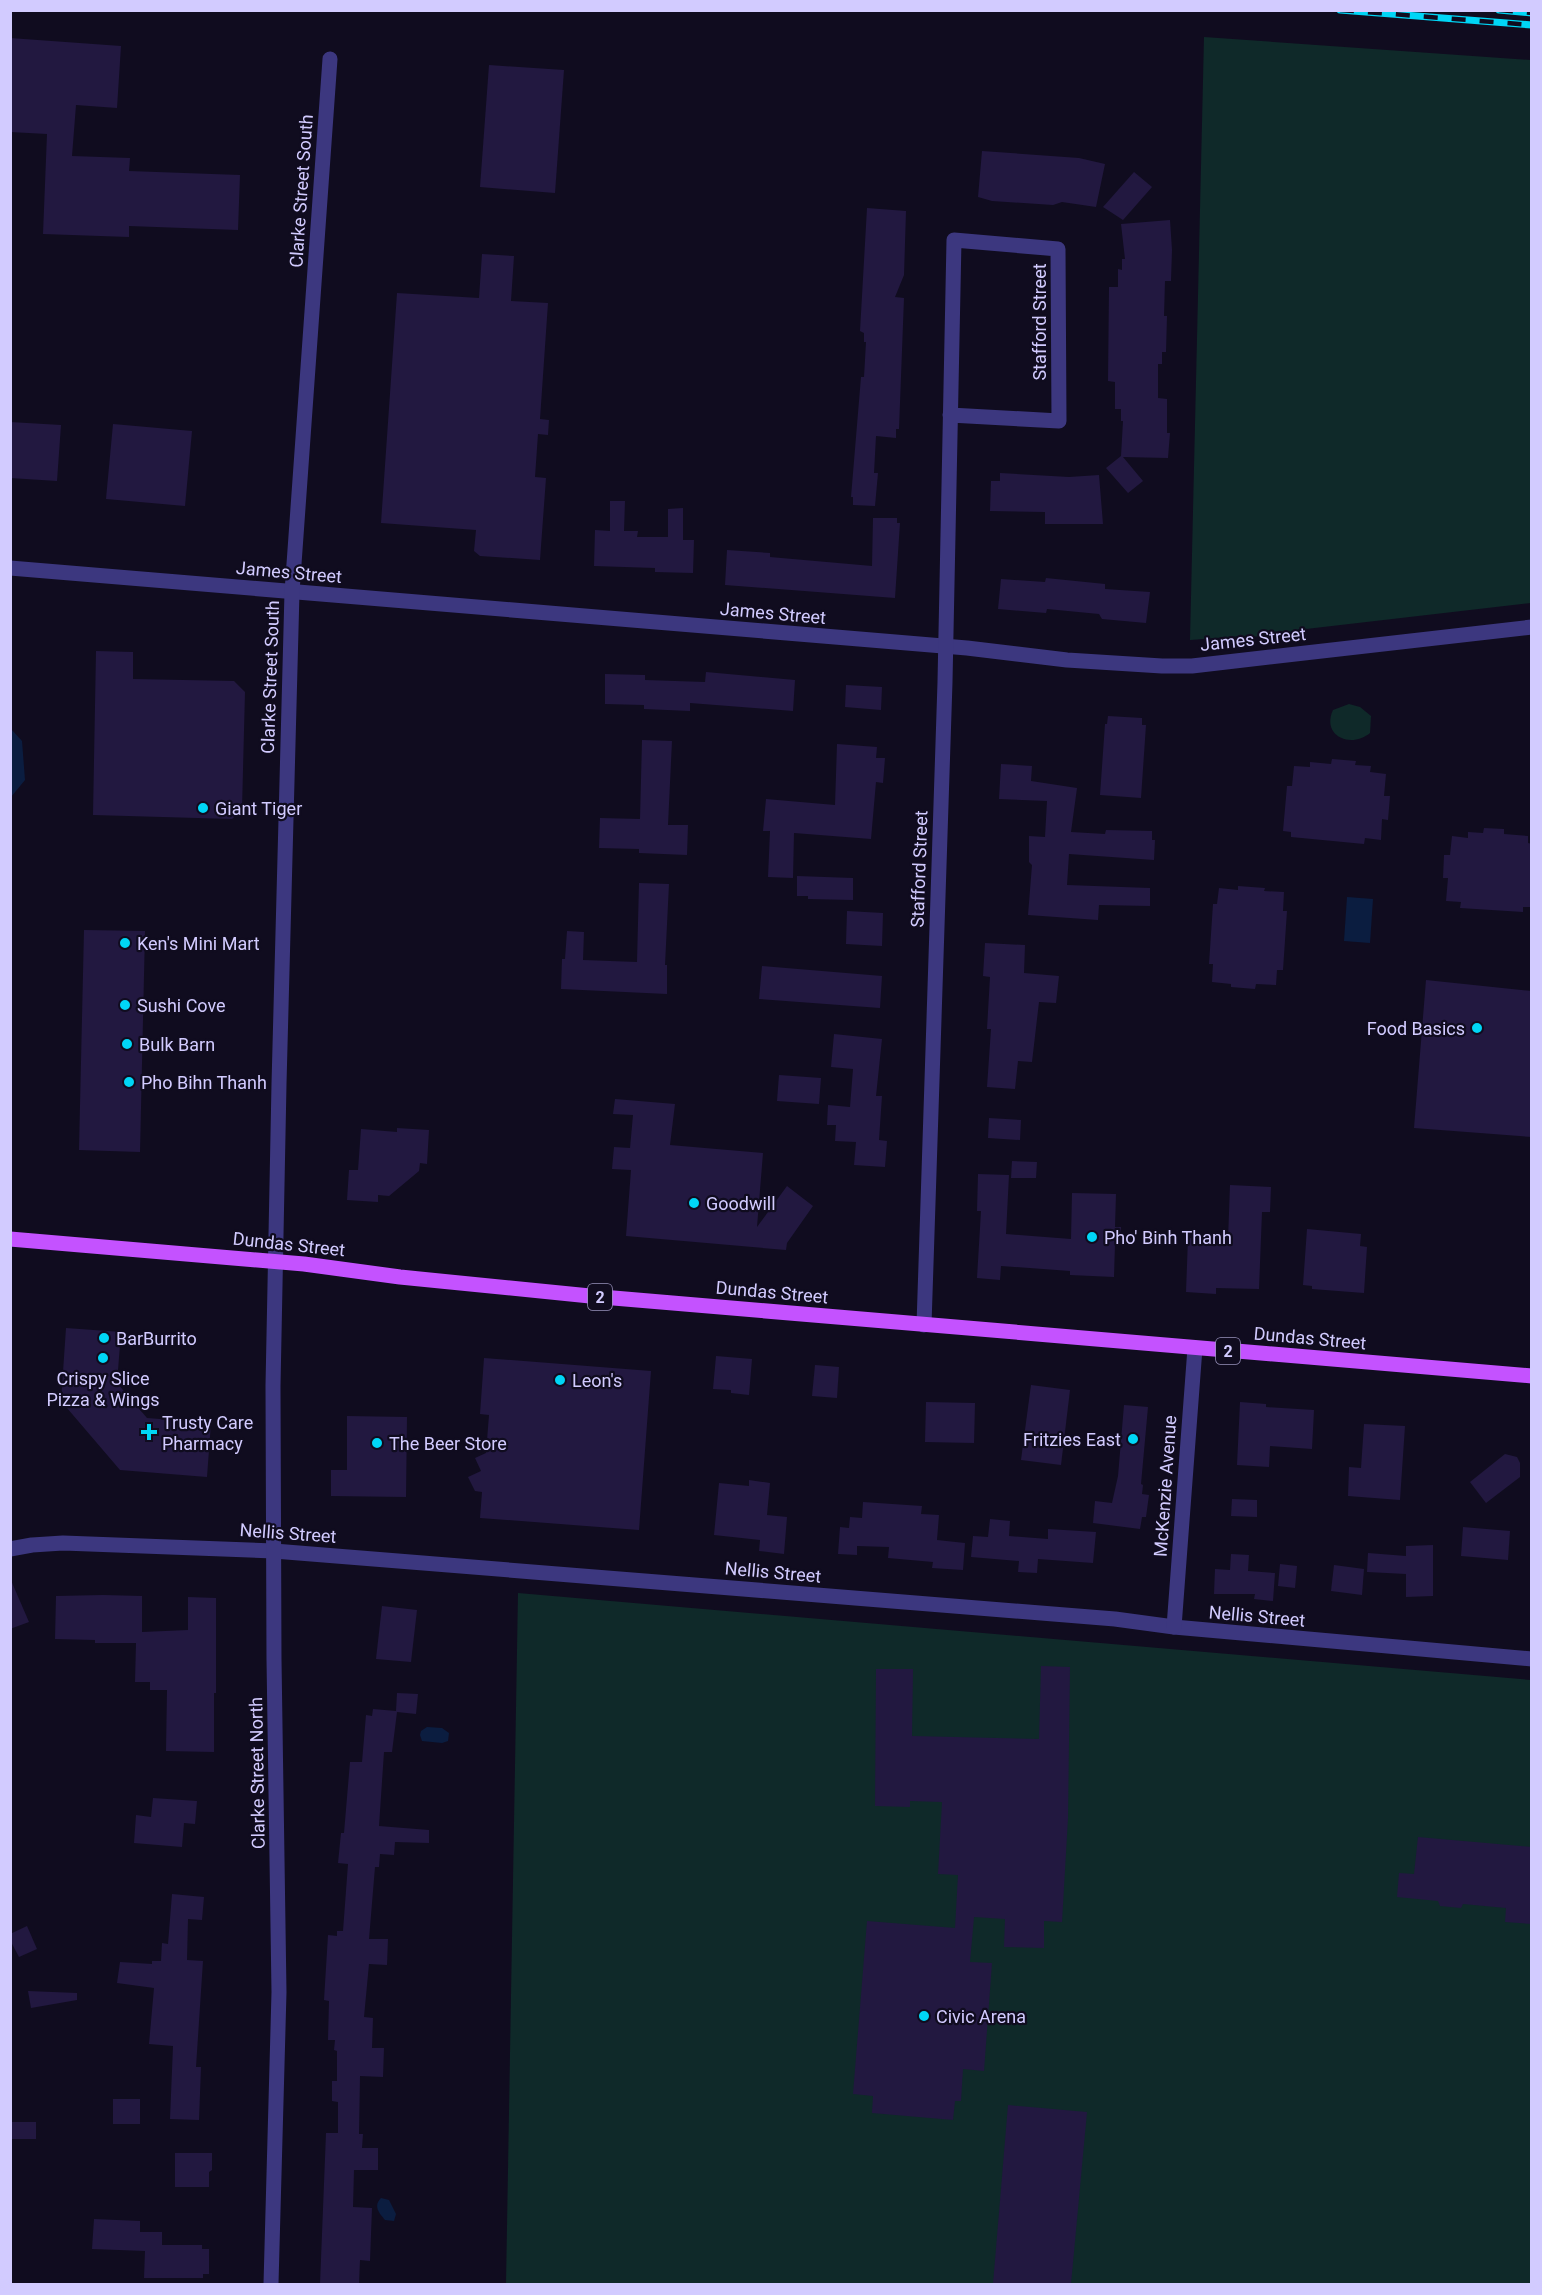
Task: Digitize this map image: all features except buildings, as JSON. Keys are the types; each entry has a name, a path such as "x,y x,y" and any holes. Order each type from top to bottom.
{"main road":[{"name":"Dundas Street","path":"10,1239 277,1262 568,1294 1532,1376"}],"street":[{"name":"Clarke Street South","path":"277,1262 279,1084 292,592 330,59"},
{"name":"Stafford Street","path":"924,1325 945,647 950,415 954,240 1058,249 1059,421 950,415"},
{"name":"James Street","path":"10,568 945,647 1067,660 1162,666 1192,666 1532,627"},
{"name":"Clarke Street North","path":"271,2284 279,1992 273,1386 277,1262"},
{"name":"McKenzie Avenue","path":"1174,1628 1195,1348"},
{"name":"Nellis Street","path":"10,1549 63,1543 274,1551 1115,1619 1174,1628 1532,1659"}],"green space":[{"path":"1204,37 1531,60 1531,603 1306,629 1305,638 1241,636 1190,640"},
{"path":"1349,704 1360,707 1371,716 1370,733 1355,740 1340,737 1331,727 1330,719 1333,710"},
{"path":"518,1593 1531,1680 1531,2284 506,2284"}],"water":[{"path":"11,729 22,741 25,780 11,797"},
{"path":"1347,897 1373,899 1370,943 1344,941"},
{"path":"427,1727 442,1728 449,1733 448,1741 442,1743 422,1741 421,1731"},
{"path":"381,2198 389,2200 396,2214 394,2221 385,2220 379,2212 377,2204"}],"railway":[{"path":"1340,10 1532,25"},
{"path":"1499,10 1532,13"}],"place":[{"name":"Giant Tiger","path":"203,808"},
{"name":"Ken's Mini Mart","path":"125,943"},
{"name":"Sushi Cove","path":"125,1005"},
{"name":"Food Basics","path":"1477,1028"},
{"name":"Bulk Barn","path":"127,1044"},
{"name":"Pho Bihn Thanh","path":"129,1082"},
{"name":"Goodwill","path":"694,1203"},
{"name":"Pho' Binh Thanh","path":"1092,1237"},
{"name":"BarBurrito","path":"104,1338"},
{"name":"Crispy Slice Pizza & Wings","path":"103,1358"},
{"name":"Leon's","path":"560,1380"},
{"name":"Trusty Care Pharmacy","path":"149,1432"},
{"name":"Fritzies East","path":"1133,1439"},
{"name":"The Beer Store","path":"377,1443"},
{"name":"Civic Arena","path":"924,2016"}]}
